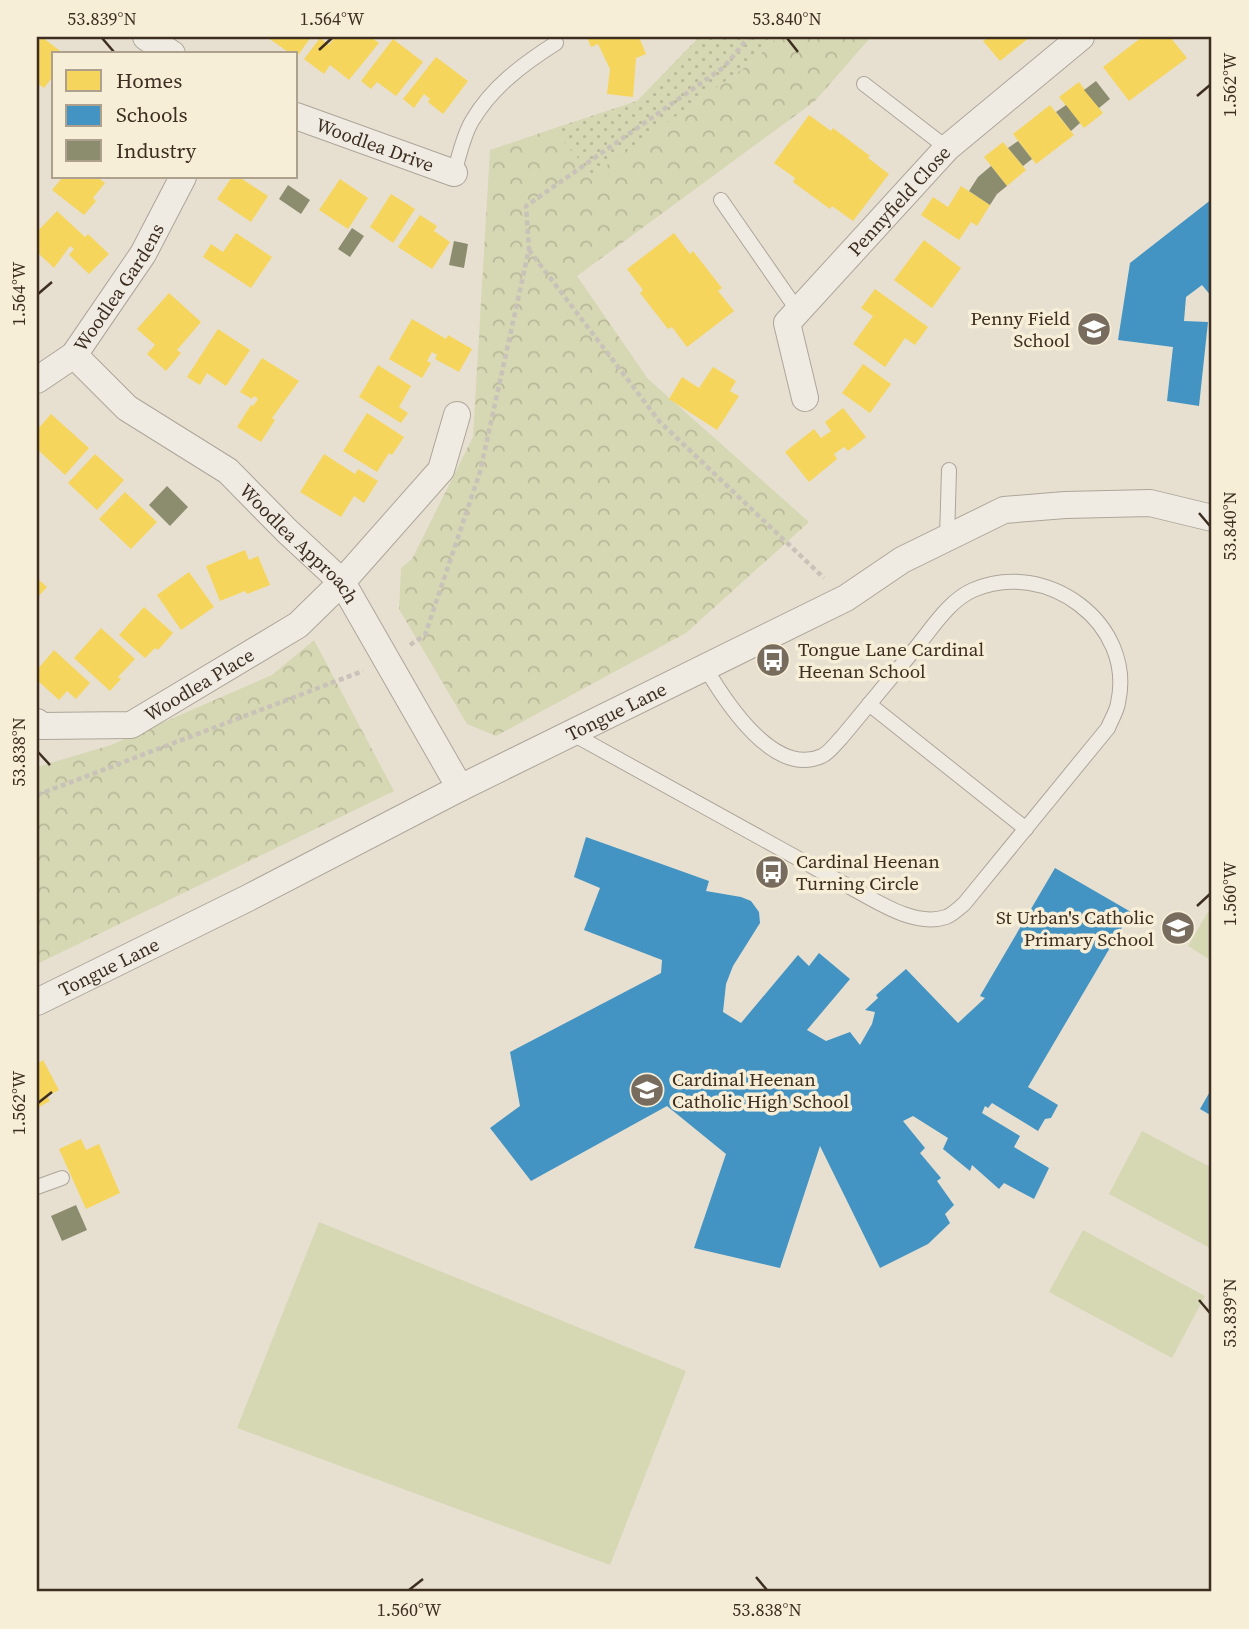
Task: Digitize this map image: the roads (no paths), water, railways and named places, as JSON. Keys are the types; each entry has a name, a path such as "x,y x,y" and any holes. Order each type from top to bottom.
{"street":[{"path":"146,37 169,52"},
{"name":"Pennyfield Close","path":"798,311 947,148 1081,37"},
{"name":"Woodlea Drive","path":"298,117 454,173"},
{"name":"Woodlea Gardens","path":"37,380 74,355 143,254 182,178"},
{"path":"798,311 787,323 805,398"},
{"name":"Woodlea Approach","path":"74,355 127,408 228,471 342,582 460,788"},
{"name":"Woodlea Place","path":"37,722 41,726 131,725 298,625 342,582 441,470 457,415"},
{"name":"Tongue Lane","path":"37,1002 460,788 846,598 902,561 1004,510 1150,503 1212,518"}],"lane":[{"path":"454,173 471,123 492,93 523,65 556,43"},
{"path":"864,84 947,148"},
{"path":"721,200 798,311"},
{"path":"947,538 949,470"},
{"path":"572,733 846,885 891,908 920,919 946,917 964,904 1108,728 1119,703 1119,675 1114,648 1100,622 1069,596 1036,582 1002,581 972,590 947,609 823,756 798,761 772,749 727,704 705,667"},
{"path":"869,704 1026,829"},
{"path":"37,1187 62,1178"}],"place":[{"name":"Penny Field School","path":"1094,329"},
{"name":"Tongue Lane Cardinal Heenan School","path":"773,660"},
{"name":"Cardinal Heenan Turning Circle","path":"772,872"},
{"name":"St Urban's Catholic Primary School","path":"1178,928"},
{"name":"Cardinal Heenan Catholic High School","path":"647,1090"}]}
